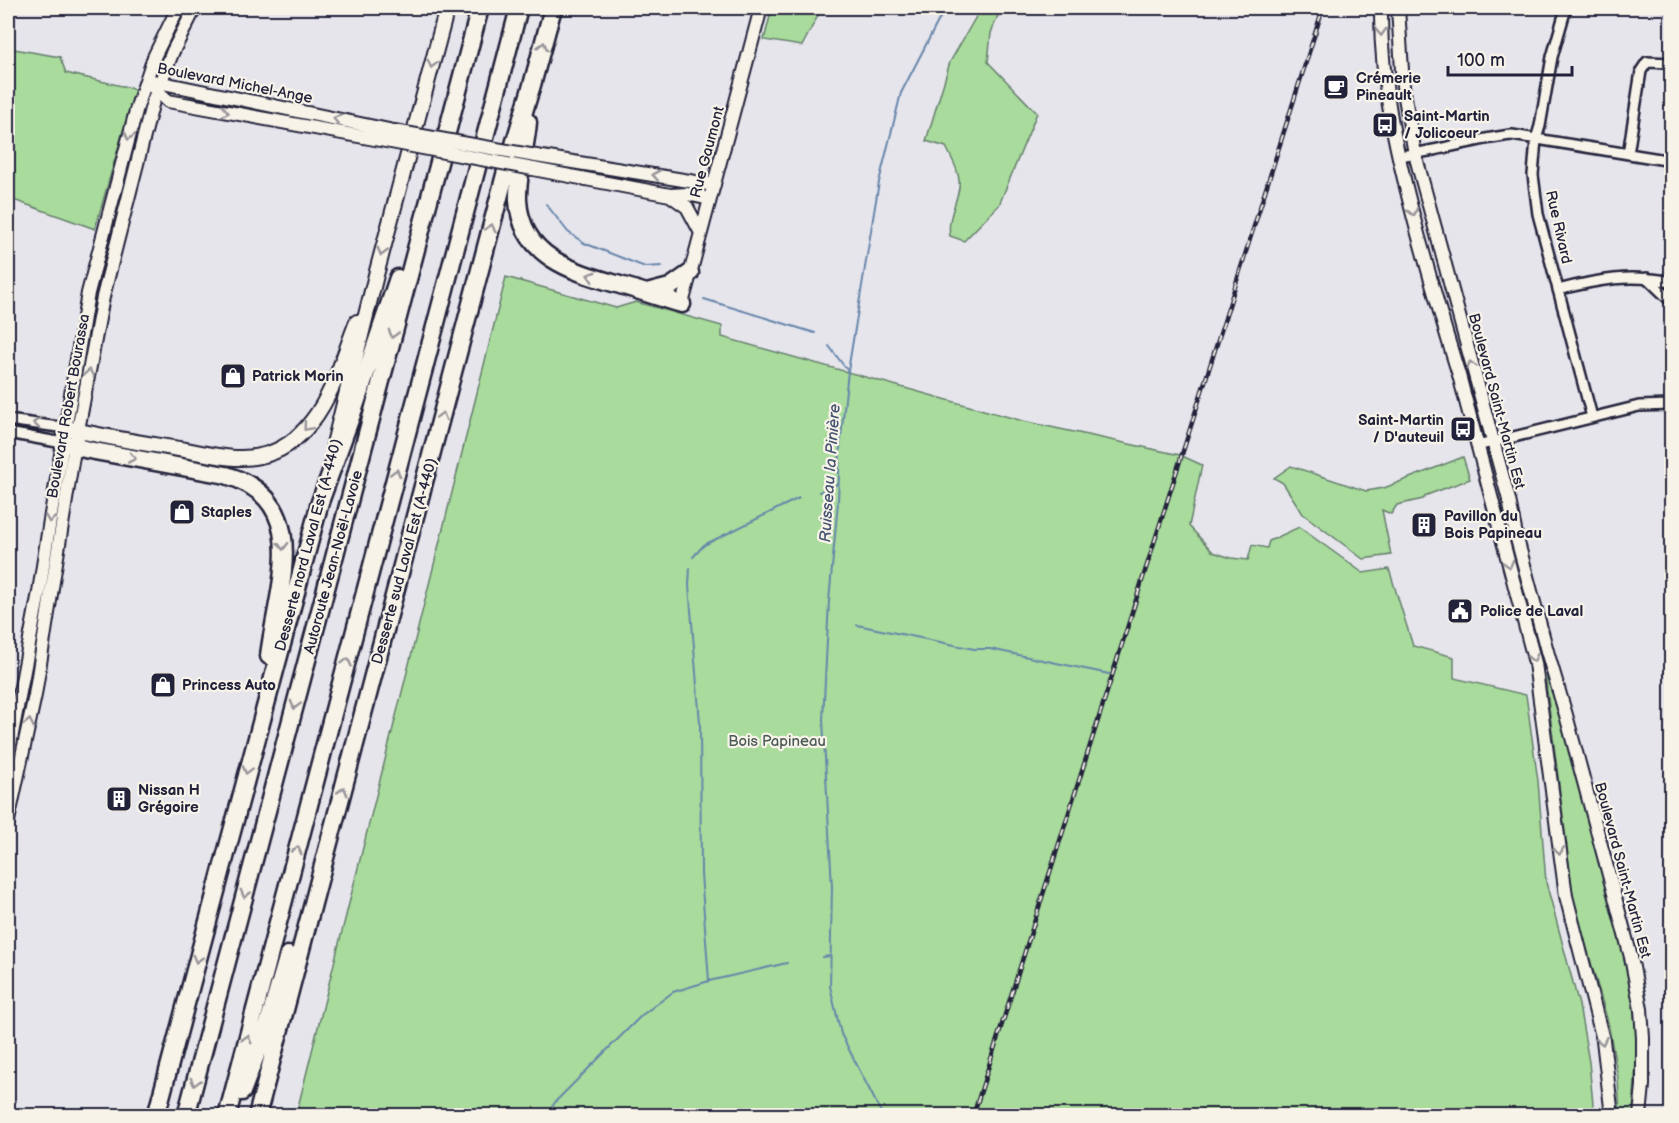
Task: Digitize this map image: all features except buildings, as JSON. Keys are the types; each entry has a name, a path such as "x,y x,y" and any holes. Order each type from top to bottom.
{"highway":[{"name":"Autoroute Jean-Noël-Lavoie","path":"186,1116 480,8"},
{"path":"226,1116 519,8"},
{"name":"Desserte sud Laval Est (A-440)","path":"257,1116 506,171 553,8"},
{"path":"532,85 518,192 519,208 526,230 539,249 556,262 582,273 682,304"},
{"path":"320,502 355,406 446,136"},
{"path":"647,293 670,287 690,273"},
{"path":"71,437 226,475 252,485 272,504 282,526 284,551 262,714"},
{"name":"Desserte nord Laval Est (A-440)","path":"156,1116 320,502"},
{"path":"233,1116 268,1024 302,905 328,847"}],"main road":[{"name":"Desserte nord Laval Est (A-440)","path":"320,502 376,275 447,8"},
{"path":"71,437 235,458 261,456 279,450 302,433 321,408 376,275"}],"street":[{"name":"Boulevard Robert Bourassa","path":"8,821 38,674 71,437 88,293 128,138 146,80 158,48 178,8"},
{"name":"Boulevard Robert Bourassa","path":"8,755 71,437 103,297 158,87 195,8"},
{"name":"Rue Gaumont","path":"682,304 761,8"},
{"name":"Boulevard Saint-Martin Est","path":"1381,8 1385,81 1398,156 1477,446 1539,688 1566,896 1603,1040 1612,1116"},
{"name":"Boulevard Saint-Martin Est","path":"1398,8 1402,86 1415,154 1633,965 1641,1009 1643,1038 1643,1085 1640,1116"},
{"name":"Rue Rivard","path":"1566,8 1552,57 1533,163 1536,203 1592,417"},
{"path":"1628,154 1641,71 1647,62 1671,63"},
{"name":"Boulevard Michel-Ange","path":"146,80 158,87 168,101 392,137 535,163 670,195 687,194 710,199"},
{"path":"1398,156 1504,136 1671,161"},
{"name":"Boulevard Michel-Ange","path":"535,163 714,185"},
{"path":"670,195 687,207 701,233"},
{"path":"1647,278 1671,302"},
{"path":"1558,290 1597,280 1647,278 1671,282"},
{"path":"1477,446 1639,406 1671,405"},
{"path":"8,420 71,437"},
{"path":"8,433 71,437"},
{"path":"1499,530 1514,520"},
{"path":"1518,601 1533,597"}],"green space":[{"path":"772,8 822,8 802,46 764,40"},
{"path":"981,8 1001,8 991,33 988,62 1037,113 999,205 964,241 950,236 949,230 959,188 956,167 946,147 926,141 950,62"},
{"path":"8,48 60,57 66,73 135,89 95,229 8,198"},
{"name":"Bois Papineau","path":"506,277 616,308 636,302 722,326 722,337 1023,421 1180,455 1202,465 1189,526 1213,552 1231,558 1248,560 1252,545 1267,548 1269,541 1299,527 1363,573 1389,569 1413,646 1454,657 1454,678 1526,695 1538,781 1546,882 1579,1005 1589,1062 1594,1115 296,1115"},
{"path":"1463,457 1470,479 1427,495 1423,499 1397,505 1391,514 1382,510 1391,555 1363,559 1303,514 1283,483 1274,478 1291,466 1366,491 1384,488"},
{"path":"1545,674 1563,722 1630,981 1637,1041 1633,1115 1620,1115 1618,1078 1608,1022 1574,903"}],"waterway":[{"name":"Ruisseau la Pinière","path":"883,1116 841,1034 830,986 832,887 823,720 829,601 848,371 879,182 901,93 945,8"},
{"path":"546,204 568,232 584,243 645,267 662,266"},
{"path":"704,299 815,333"},
{"path":"829,346 847,370"},
{"path":"819,492 838,484"},
{"path":"693,557 704,545 799,498"},
{"path":"690,568 689,585 700,723 701,874 709,981"},
{"path":"857,625 974,649 990,649 1109,674"},
{"name":"Ruisseau la Pinière","path":"823,957 830,956"},
{"path":"546,1116 556,1101 642,1015 673,992 787,963"}],"railway":[{"path":"973,1116 1323,8"}],"place":[{"name":"Crémerie Pineault","path":"1336,87"},
{"name":"Saint-Martin / Jolicoeur","path":"1385,125"},
{"name":"Patrick Morin","path":"233,376"},
{"name":"Saint-Martin / D'auteuil","path":"1463,429"},
{"name":"Staples","path":"182,512"},
{"name":"Pavillon du Bois Papineau","path":"1424,525"},
{"name":"Police de Laval","path":"1460,611"},
{"name":"Princess Auto","path":"163,685"},
{"name":"Nissan H Grégoire","path":"119,799"}]}
